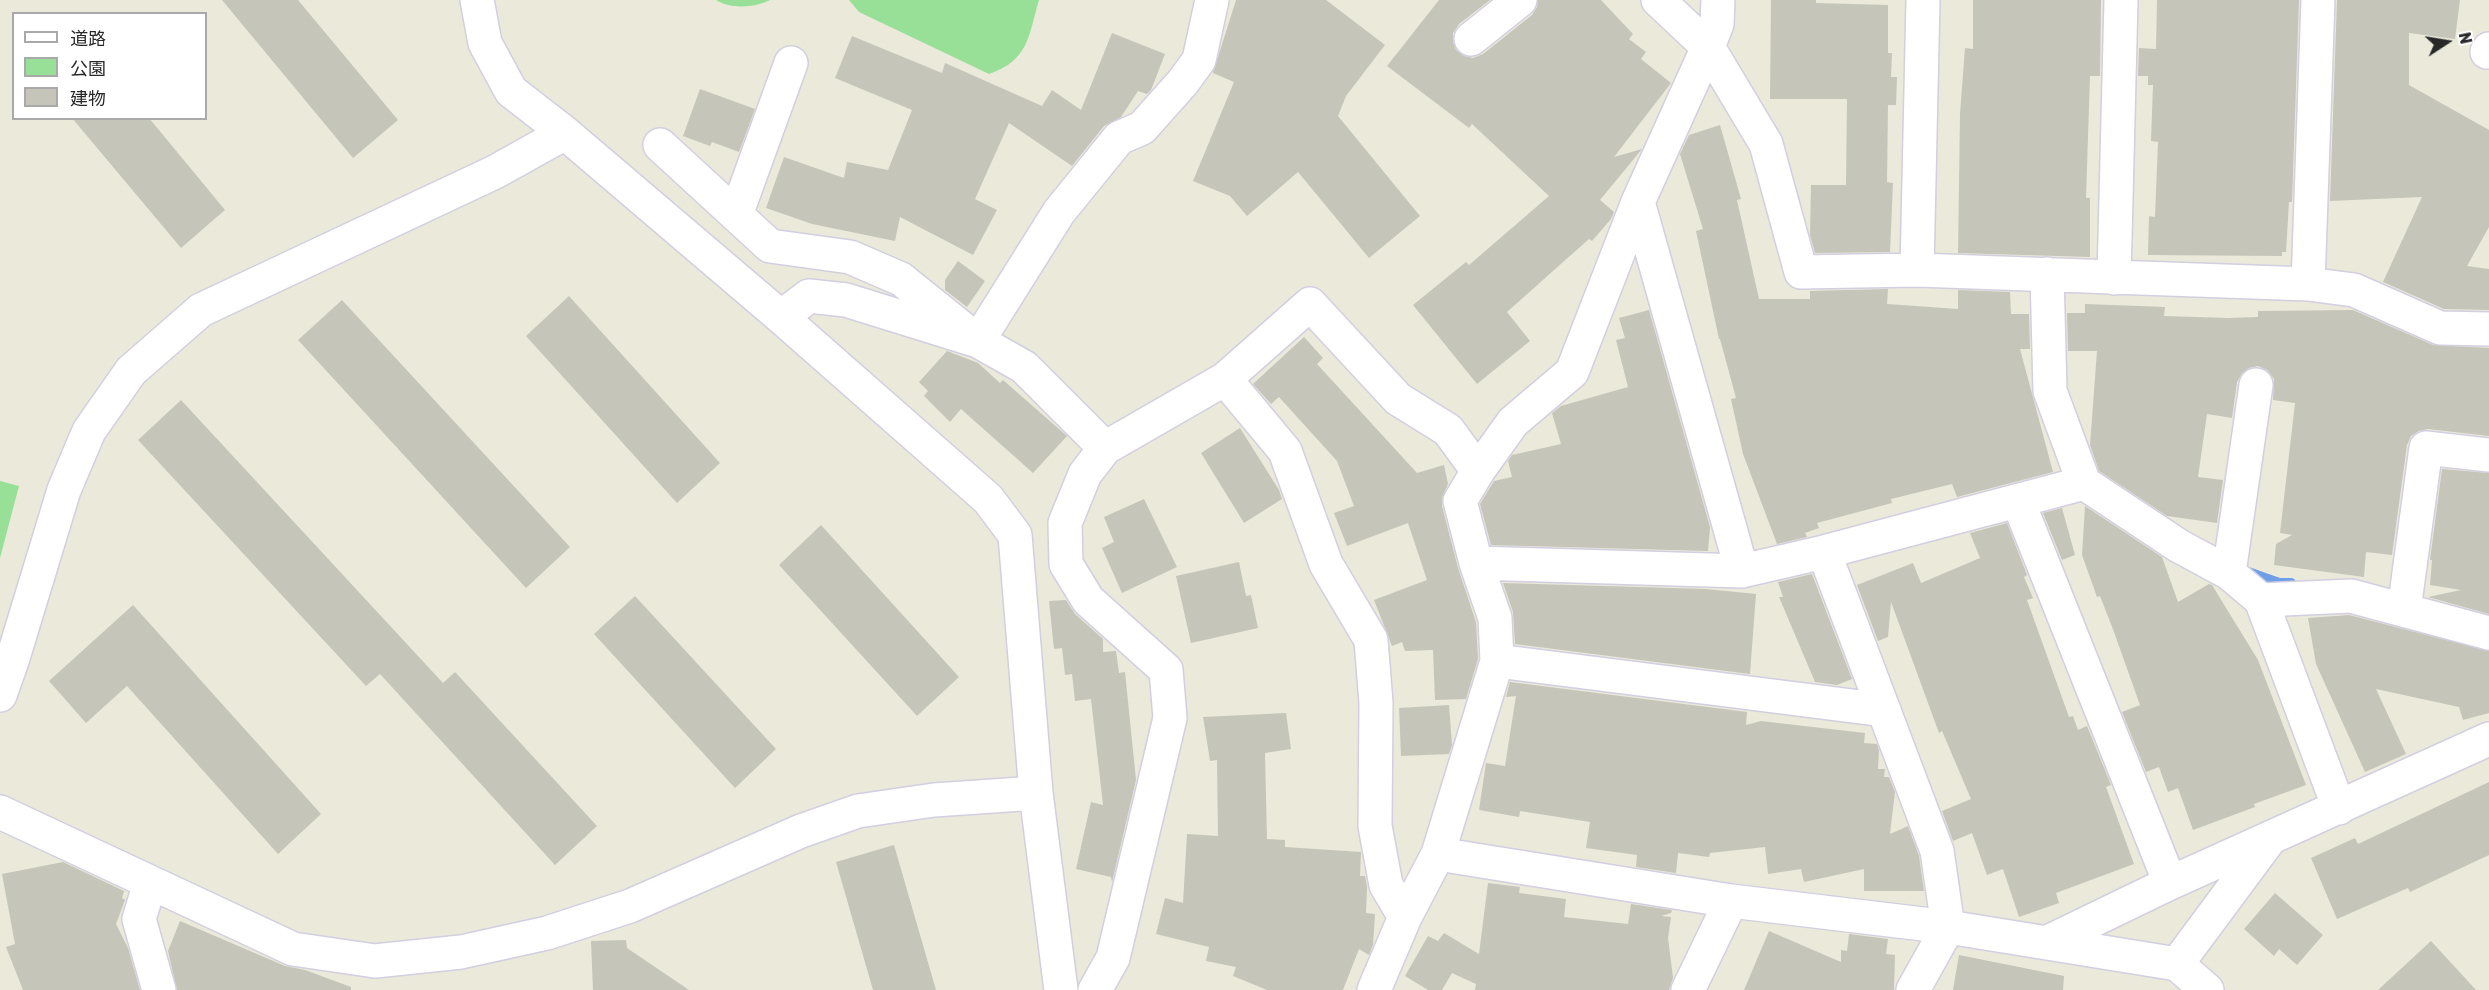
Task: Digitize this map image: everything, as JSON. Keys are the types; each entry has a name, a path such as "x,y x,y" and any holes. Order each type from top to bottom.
{"street":[{"path":"477,0 485,43 512,92 565,133 781,317 988,499 1015,535 1036,793 1061,990"},
{"path":"978,341 1059,212 1119,138 1142,128 1199,60 1212,0"},
{"path":"1471,39 1520,0"},
{"path":"1658,0 1708,46 1766,144 1801,272 1917,270 2308,284 2354,290 2440,328 2489,329"},
{"path":"1374,990 1405,917 1438,854 1497,661 1495,618 1476,562 1460,501 1478,471 1514,422 1572,372 1638,202 1717,24 1718,0"},
{"path":"1917,270 1923,0"},
{"path":"2114,278 2121,0"},
{"path":"2308,284 2318,0"},
{"path":"736,215 791,63"},
{"path":"0,695 6,659 64,490 89,431 131,371 201,310 495,172 565,133"},
{"path":"660,144 770,246 850,257 902,279 978,341 1023,367 1105,448"},
{"path":"1638,202 1742,571"},
{"path":"2047,274 2050,391 2084,483 2179,546 2229,573 2261,600 2339,807"},
{"path":"781,317 809,296 846,300 978,341"},
{"path":"1095,990 1113,958 1170,718 1166,670 1088,600 1066,564 1065,523 1084,474 1105,448 1225,379 1310,304 1398,399 1448,430 1478,471"},
{"path":"1225,379 1285,451 1326,564 1371,640 1376,703 1375,826 1386,885 1405,917"},
{"path":"2229,573 2256,385"},
{"path":"2404,610 2426,448 2489,455"},
{"path":"1476,562 1742,571 1824,552 2084,483"},
{"path":"2018,501 2170,884"},
{"path":"1824,552 1937,851 1948,927 1913,990"},
{"path":"2261,600 2351,597 2489,633"},
{"path":"1497,661 1884,710"},
{"path":"2048,942 2489,739"},
{"path":"0,812 293,950 375,961 461,952 547,933 630,906 801,831 858,811 934,800 1036,793"},
{"path":"2177,964 2270,838"},
{"path":"1438,854 1731,901 1948,927 2177,964 2207,990"},
{"path":"150,883 139,919 159,990"},
{"path":"1688,990 1731,901"}],"green space":[{"path":"716,0 770,0 757,5 742,6 728,5"},
{"path":"849,0 1039,0 1025,46 1012,62 989,74 859,12"},
{"path":"0,481 19,486 0,558"}],"building":[{"path":"222,0 298,0 398,120 353,158"},
{"path":"1236,0 1326,0 1385,45 1346,96 1338,116 1420,216 1369,258 1298,172 1247,216 1230,196 1193,181 1234,82 1213,73"},
{"path":"1439,0 1490,0 1459,24 1453,33 1456,50 1464,56 1473,58 1483,54 1532,15 1538,0 1601,0 1633,34 1629,39 1646,52 1641,59 1671,83 1614,157 1642,149 1600,200 1614,212 1611,219 1592,241 1589,239 1507,312 1530,341 1477,384 1413,305 1466,262 1469,265 1549,196 1472,124 1469,128 1387,66"},
{"path":"1771,0 1816,0 1816,3 1888,5 1888,53 1892,53 1891,77 1897,77 1896,105 1888,105 1887,182 1893,183 1890,252 1815,253 1810,235 1811,185 1846,185 1847,99 1770,99"},
{"path":"1973,0 2101,0 2100,76 2090,76 2086,198 2090,198 2090,257 1958,253 1960,114 1965,48 1973,49"},
{"path":"2157,0 2299,0 2292,202 2289,202 2286,252 2282,252 2282,256 2148,255 2149,216 2155,217 2158,142 2151,141 2153,85 2148,85 2148,76 2138,76 2139,48 2156,49"},
{"path":"2337,0 2460,0 2455,39 2409,33 2409,85 2489,130 2489,227 2467,266 2489,269 2489,310 2444,309 2383,282 2422,197 2330,201"},
{"path":"1112,33 1165,54 1151,90 1147,94 1138,91 1121,117 1104,126 1072,166 1009,123 975,199 997,210 973,255 900,217 895,241 812,224 766,208 784,157 844,178 847,162 888,170 912,110 835,78 852,36 942,73 945,63 1042,106 1052,90 1081,110"},
{"path":"700,89 755,109 739,152 712,142 710,146 683,136"},
{"path":"74,120 151,120 225,210 181,248"},
{"path":"1720,125 1741,199 1737,200 1759,299 1810,299 1810,291 1888,289 1887,304 1958,309 1958,290 2010,292 2011,314 2029,314 2030,349 2020,349 2053,472 1957,497 1952,484 1891,499 1892,503 1817,523 1819,528 1805,533 1807,537 1777,544 1743,454 1731,399 1736,398 1719,339 1696,231 1703,229 1680,154 1689,135"},
{"path":"958,261 985,281 967,307 945,290 945,280"},
{"path":"569,296 720,463 677,503 526,336"},
{"path":"342,300 570,547 526,588 298,340"},
{"path":"2085,304 2165,307 2164,316 2228,318 2258,317 2258,311 2353,310 2433,345 2489,348 2489,436 2428,429 2411,436 2407,445 2392,555 2366,552 2364,577 2274,565 2276,544 2292,535 2280,533 2295,403 2273,400 2274,379 2267,370 2258,366 2242,373 2237,382 2232,418 2207,414 2198,477 2223,480 2217,523 2167,516 2099,471 2090,445 2097,351 2068,351 2067,313 2085,313"},
{"path":"1649,310 1710,527 1708,551 1491,545 1480,504 1494,481 1512,477 1508,461 1512,455 1561,444 1552,413 1561,406 1628,387 1616,340 1625,338 1619,318"},
{"path":"1304,337 1323,358 1317,364 1417,473 1444,465 1448,484 1442,498 1442,506 1458,568 1476,622 1478,659 1466,699 1435,700 1433,650 1405,651 1402,642 1392,646 1374,600 1427,580 1408,523 1347,546 1334,513 1354,506 1337,461 1279,397 1271,404 1253,384"},
{"path":"947,351 978,363 1000,383 1003,380 1067,436 1033,473 961,409 950,422 924,396 928,391 919,382"},
{"path":"181,400 443,683 455,672 597,826 555,865 380,674 366,686 138,440"},
{"path":"1240,428 1279,490 1282,499 1244,523 1201,453"},
{"path":"2442,469 2489,473 2489,614 2428,597 2461,590 2430,585 2432,560 2430,560"},
{"path":"1144,499 1177,567 1122,593 1102,548 1114,542 1104,517"},
{"path":"2085,506 2162,557 2178,602 2209,584 2212,585 2258,660 2306,785 2193,830 2178,788 2168,792 2159,767 2146,772 2122,712 2140,705 2114,632 2100,596 2097,597 2082,555"},
{"path":"2062,508 2075,555 2062,560 2043,513"},
{"path":"2007,523 2027,575 2024,577 2033,598 2027,600 2069,717 2073,716 2078,730 2087,726 2111,785 2106,787 2134,864 2056,893 2059,903 2019,917 2003,869 1987,875 1972,833 1953,841 1942,811 1971,799 1942,731 1939,733 1891,602 1888,637 1878,641 1857,585 1913,563 1921,583 1980,558 1970,533"},
{"path":"821,525 959,677 917,716 779,565"},
{"path":"1239,562 1246,596 1251,595 1258,628 1191,643 1176,576"},
{"path":"1812,574 1852,679 1837,685 1815,682 1779,597 1783,597 1778,582"},
{"path":"1503,583 1706,589 1756,594 1750,674 1515,644 1513,612"},
{"path":"635,596 776,749 735,788 594,634"},
{"path":"1066,600 1075,614 1103,639 1103,652 1116,651 1119,673 1125,672 1136,780 1112,882 1111,877 1076,869 1091,802 1103,805 1091,699 1075,701 1072,674 1065,675 1062,648 1054,649 1049,601"},
{"path":"133,605 321,814 278,854 127,686 86,723 49,681"},
{"path":"2349,615 2489,651 2489,713 2463,720 2459,707 2376,689 2406,754 2365,772 2316,664 2308,618"},
{"path":"1510,682 1747,712 1746,725 1761,721 1865,733 1864,743 1877,744 1878,769 1885,769 1884,777 1889,777 1895,792 1890,834 1908,826 1919,856 1924,891 1864,891 1864,869 1804,882 1801,869 1768,874 1765,847 1710,853 1709,857 1678,853 1676,873 1636,867 1637,855 1586,848 1590,822 1520,811 1519,817 1479,810 1486,763 1505,766 1516,696 1506,697"},
{"path":"1449,705 1452,745 1449,754 1401,756 1399,708"},
{"path":"1286,713 1291,749 1265,753 1267,839 1285,840 1285,847 1361,852 1360,876 1365,876 1367,887 1366,913 1375,914 1373,945 1369,955 1359,949 1343,990 1267,990 1233,976 1236,967 1206,961 1209,947 1156,934 1165,898 1183,903 1187,834 1218,836 1217,760 1210,761 1203,717"},
{"path":"2489,782 2489,855 2410,892 2408,888 2337,919 2311,858 2355,838 2358,844"},
{"path":"894,845 936,990 873,990 836,862"},
{"path":"63,862 124,891 122,898 125,900 116,924 128,948 140,990 23,990 6,947 15,944 2,874"},
{"path":"1488,883 1520,887 1519,893 1566,899 1564,917 1628,924 1631,904 1672,910 1671,913 1661,916 1671,917 1668,938 1673,978 1669,990 1475,990 1476,984 1452,973 1442,990 1428,990 1405,976 1428,936 1438,941 1444,933 1479,954"},
{"path":"2275,893 2323,935 2297,965 2279,949 2274,956 2244,929"},
{"path":"180,921 285,966 305,970 351,987 351,990 177,990 168,951"},
{"path":"1769,931 1841,962 1841,950 1847,951 1849,934 1888,939 1886,954 1895,955 1894,990 1744,990"},
{"path":"626,940 627,948 689,990 593,990 591,941"},
{"path":"2431,941 2476,990 2378,990"},
{"path":"1959,955 2064,976 2063,990 1953,990"}],"waterway":[{"path":"2248,572 2279,583 2291,583"}]}
